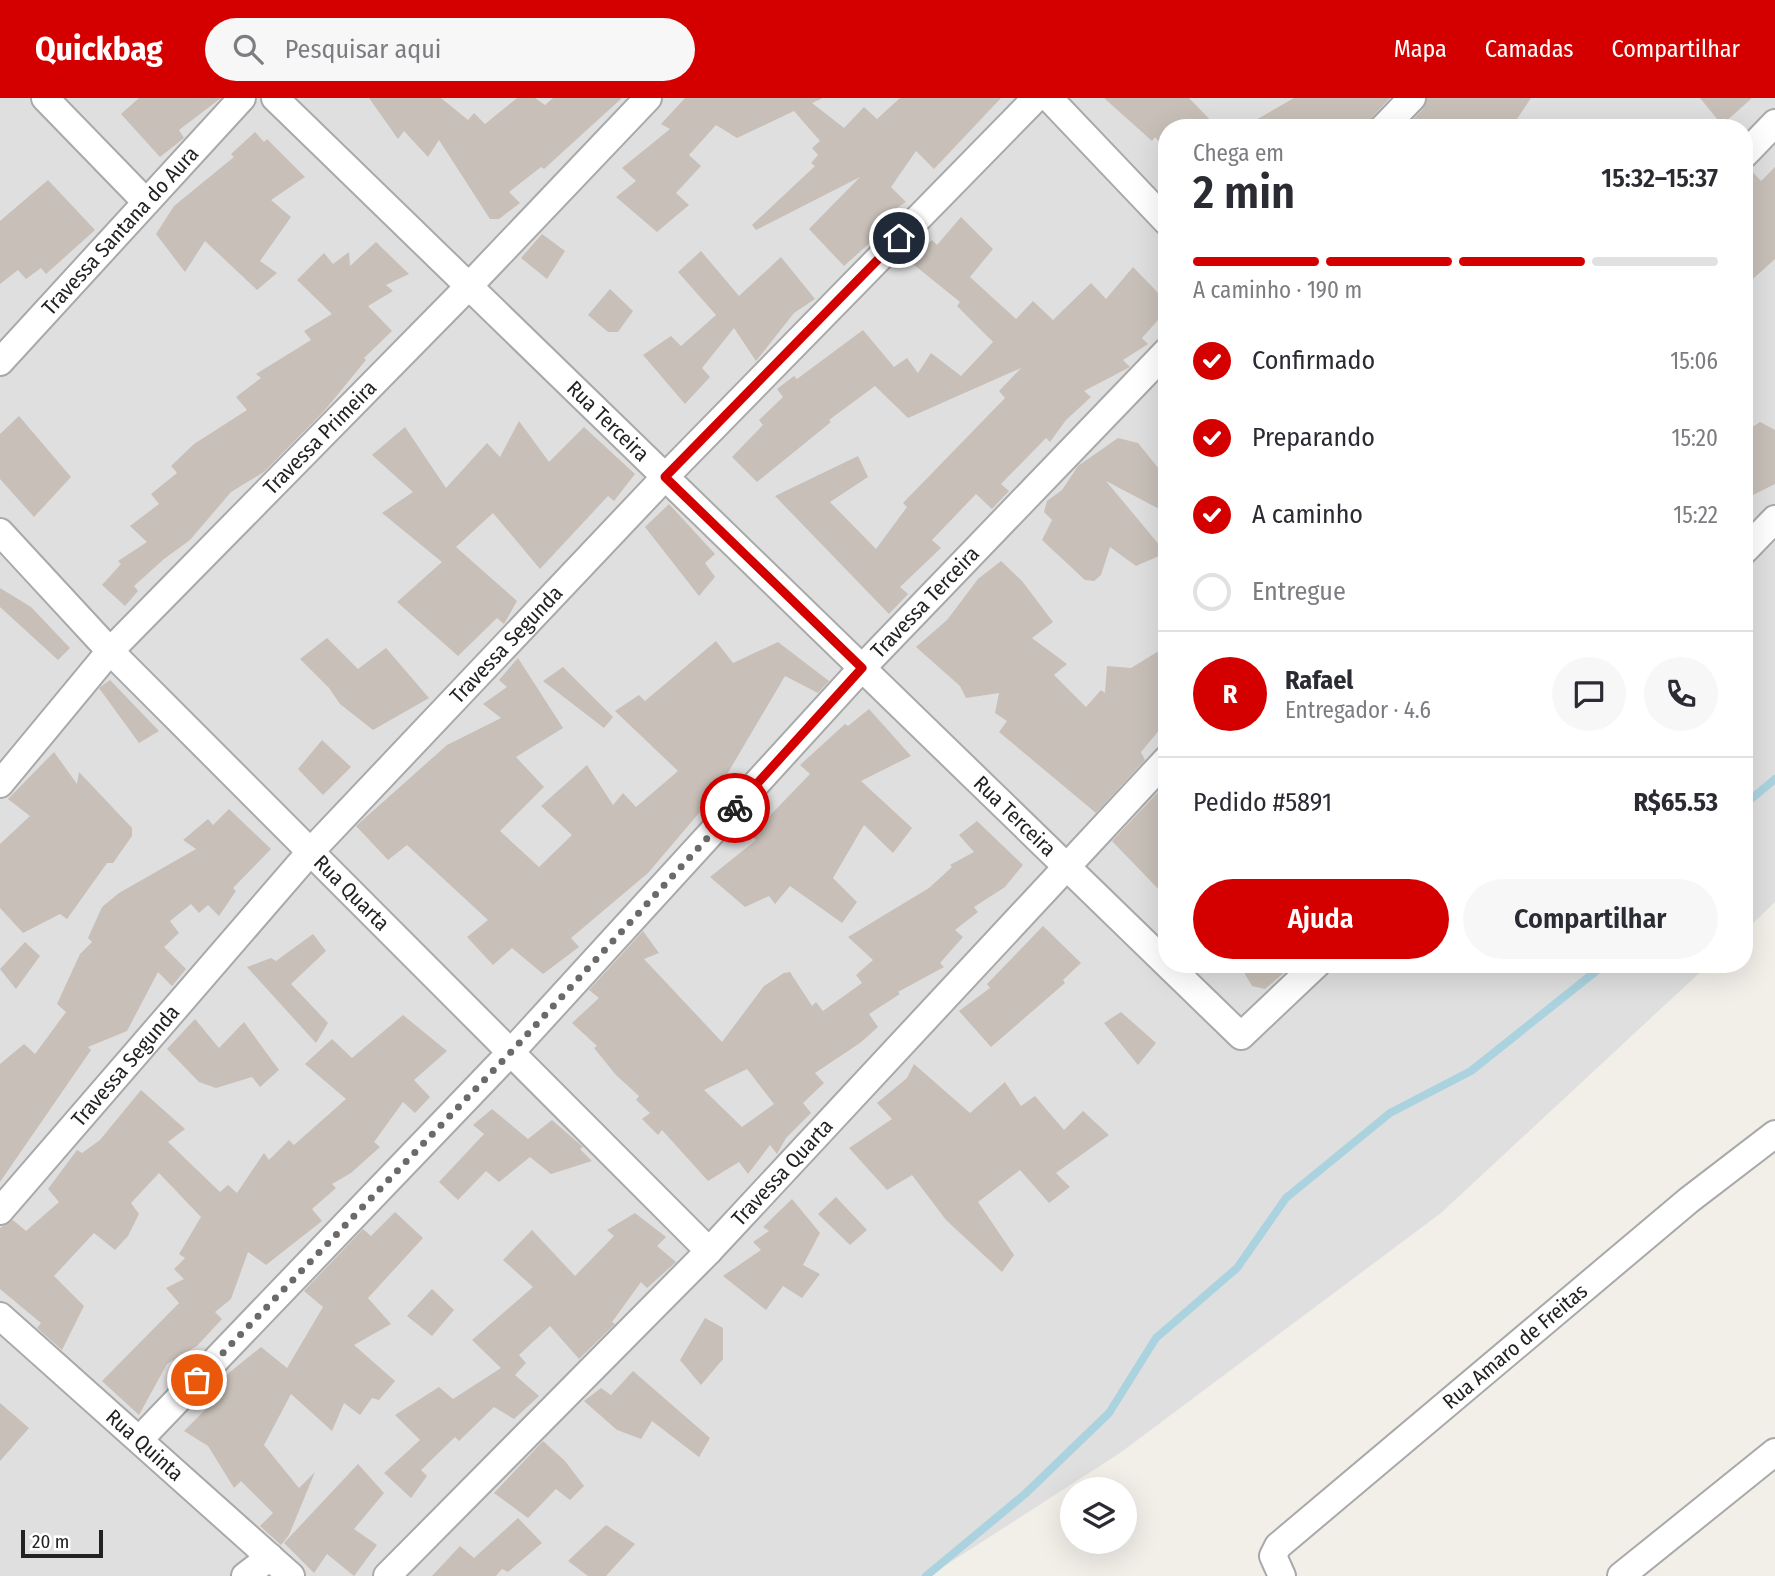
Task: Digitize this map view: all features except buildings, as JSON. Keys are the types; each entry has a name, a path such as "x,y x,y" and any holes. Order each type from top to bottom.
{"street":[{"path":"46,98 146,202"},
{"name":"Travessa Santana do Aura","path":"0,362 242,98"},
{"name":"Rua Terceira","path":"275,98 1158,955"},
{"name":"Travessa Primeira","path":"0,784 110,651 469,286 648,98"},
{"name":"Travessa Segunda","path":"0,1211 311,851 665,477 1035,98"},
{"path":"1049,98 1158,213"},
{"path":"1392,119 1412,98"},
{"path":"1753,146 1775,123"},
{"name":"Travessa Terceira","path":"141,1438 512,1051 862,668 1158,360"},
{"path":"1753,542 1775,519"},
{"name":"Rua Quarta","path":"0,532 110,651 709,1251"},
{"name":"Travessa Quarta","path":"387,1576 709,1251 1158,769"},
{"name":"Rua Terceira","path":"1176,973 1241,1036 1308,973"},
{"name":"Rua Amaro de Freitas","path":"1281,1574 1273,1556 1278,1546 1679,1209 1775,1134"},
{"name":"Rua Quinta","path":"0,1315 141,1438 291,1576"},
{"path":"1621,1576 1775,1452"},
{"path":"246,1576 270,1557"}],"shaded area":[{"path":"0,98 1775,98 1775,902 1753,923 1753,119 1158,119 1158,973 1699,973 1441,1213 1120,1453 1083,1477 1060,1477 1060,1492 929,1576 0,1576"}],"waterway":[{"path":"1753,797 1775,779"},
{"path":"926,1576 1025,1494 1109,1413 1156,1338 1237,1268 1286,1198 1390,1113 1471,1071 1594,973"}],"way so far":[{"path":"197,1380 512,1051 735,808"}],"route":[{"path":"735,808 862,668 665,477 899,238"}]}
